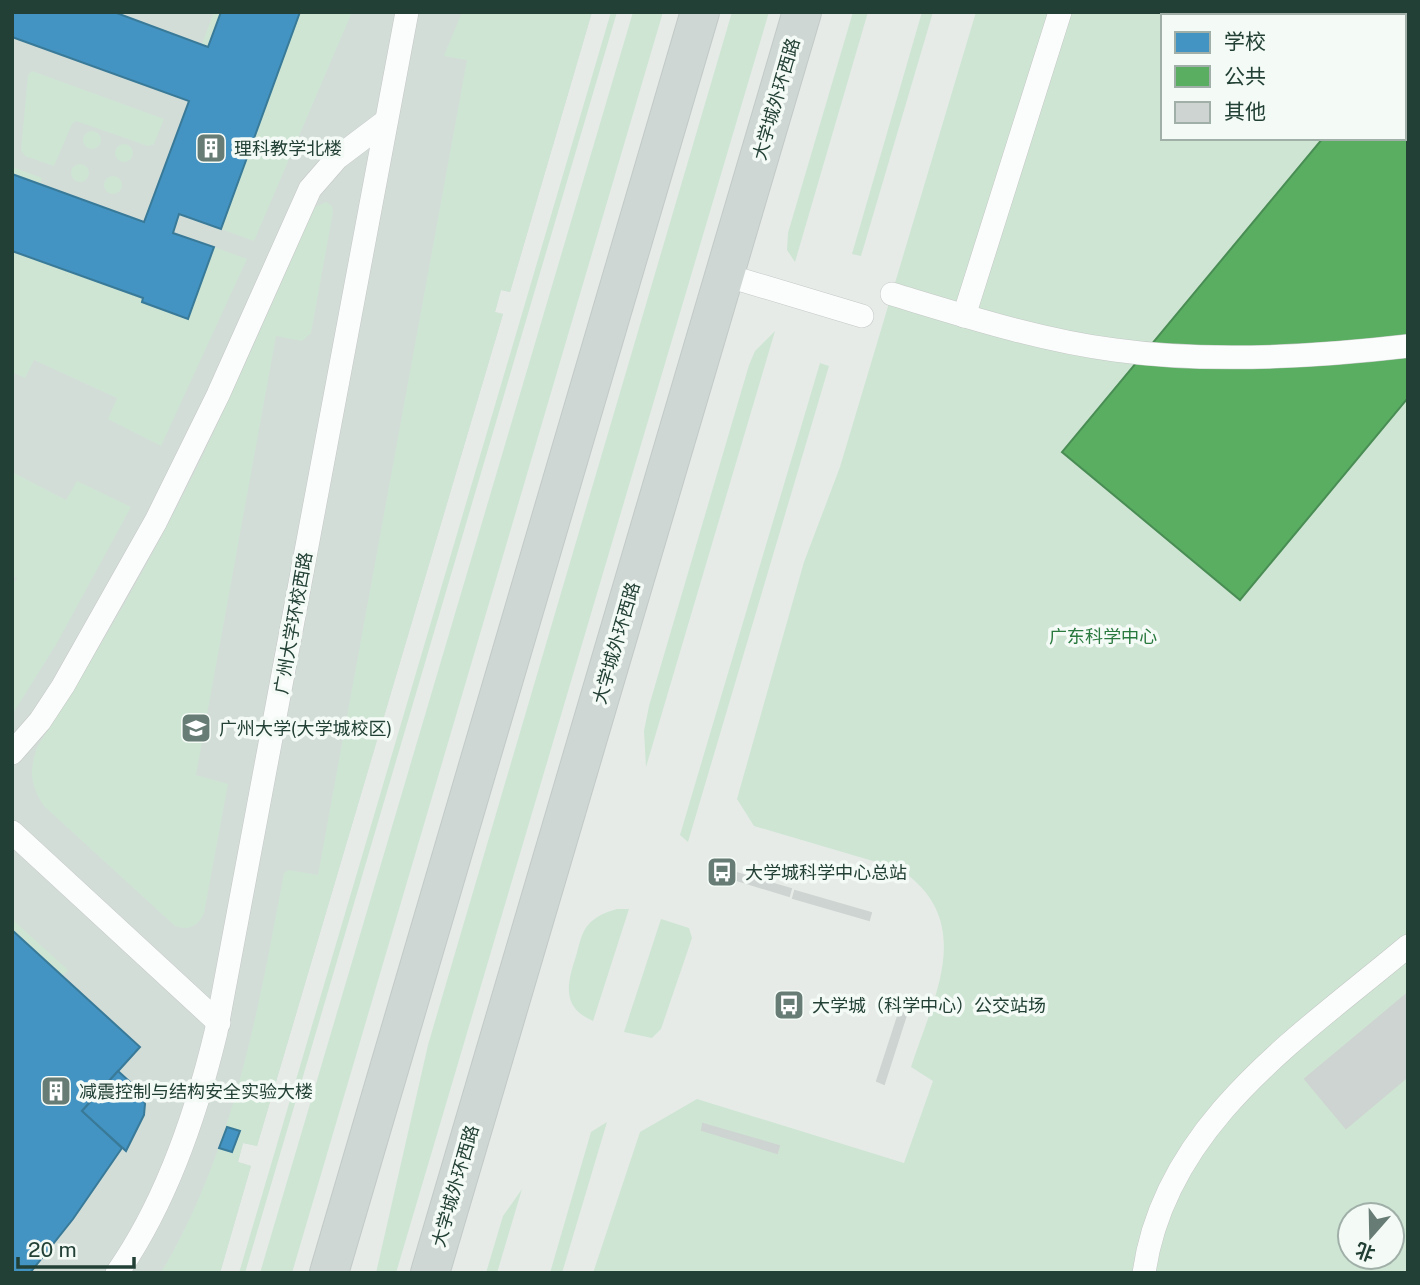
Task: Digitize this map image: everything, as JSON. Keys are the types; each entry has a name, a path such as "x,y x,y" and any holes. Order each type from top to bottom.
{"main road":[{"path":"329,1273 700,12"},
{"name":"大学城外环西路","path":"430,1273 802,12"}],"lane":[{"name":"广州大学环校西路","path":"117,1273 156,1205 203,1083 219,1023 407,12"},
{"path":"964,316 1060,12"},
{"path":"12,753 40,721 64,686 156,521 218,395 310,189 327,167 386,121"},
{"path":"725,275 862,316"},
{"path":"892,294 964,316 1115,350 1190,355 1286,355 1408,346"},
{"path":"12,832 219,1023"},
{"path":"1144,1273 1156,1216 1175,1174 1199,1137 1230,1100 1277,1057 1408,946"}],"shaded area":[{"name":"广州大学(大学城校区)","path":"12,12 592,12 510,292 501,290 495,312 503,314 257,1146 243,1143 238,1162 251,1166 220,1273 12,1273"}],"green space":[{"path":"214,12 221,12 208,47 202,44"},
{"path":"300,12 352,12 254,241 221,229"},
{"path":"462,12 592,12 510,292 501,290 495,312 503,314 257,1146 243,1143 238,1162 251,1166 220,1273 161,1273 186,1226 225,1129 253,1028 284,873 289,870 318,875 467,60 444,56"},
{"path":"611,12 617,12 245,1273 239,1273"},
{"path":"633,12 663,12 292,1273 260,1273"},
{"path":"732,12 769,12 396,1273 376,1273 428,1045"},
{"path":"853,12 868,12 795,262 787,250 788,233"},
{"path":"922,12 933,12 861,256 852,254"},
{"name":"广东科学中心","path":"976,12 1408,12 1408,1273 593,1273 640,1132 697,1099 904,1163 933,1081 911,1067 930,1014 943,961 943,936 937,912 924,890 900,869 754,826 737,799 804,562 840,467"},
{"path":"32,71 164,119 154,144 148,146 76,121 72,124 54,166 25,156 21,150 28,75"},
{"path":"92,131 100,136 101,140 96,148 92,149 84,144 83,140 88,132"},
{"path":"124,144 132,149 133,153 128,161 124,162 116,157 115,153 120,145"},
{"path":"76,164 84,164 89,173 87,180 76,182 71,177 71,169"},
{"path":"12,167 42,178 40,184 12,174"},
{"path":"113,176 121,181 122,185 117,193 113,194 105,189 104,185 109,177"},
{"path":"326,202 332,206 333,212 311,333 302,341 276,336 196,775 228,784 204,913 192,926 175,926 44,806 32,778 33,763 37,747 82,676 165,530 217,424 315,207"},
{"path":"214,247 247,259 161,446 108,419 117,398 34,360 25,378 12,372 12,251 143,298 142,302 187,319"},
{"path":"775,331 646,767 644,731 649,706 749,365 755,351"},
{"path":"820,363 829,366 688,842 680,835"},
{"path":"12,472 66,500 77,481 131,507 57,643 12,715 12,586 17,578 12,575"},
{"path":"617,909 629,909 593,1021 571,1002 570,976 586,928 598,917"},
{"path":"12,919 68,970 62,976 12,930"},
{"path":"661,919 689,928 692,938 661,1029 652,1038 624,1032"},
{"path":"607,1122 562,1273 550,1273 591,1132"},
{"path":"522,1189 497,1273 486,1273 503,1216"}],"building: 学校":[{"name":"理科教学北楼","path":"12,12 114,12 208,47 221,12 300,12 221,229 179,214 173,233 214,247 188,319 142,302 143,298 12,251 12,174 144,222 189,101 12,37"},
{"name":"减震控制与结构安全实验大楼","path":"12,930 140,1047 82,1111 122,1148 73,1219 30,1273 12,1273"},
{"path":"118,1071 140,1091 145,1104 144,1115 126,1151 82,1111"},
{"path":"227,1127 240,1131 232,1152 219,1148"}],"building: 公共":[{"path":"1191,12 1362,12 1360,14"},
{"path":"1408,36 1408,398 1240,600 1062,452 1321,140 1406,140"}],"building: 其他":[{"path":"716,867 791,889 789,896 714,873"},
{"path":"795,891 871,913 869,920 793,898"},
{"path":"1408,993 1408,1076 1346,1128 1305,1079"},
{"path":"901,1007 908,1009 884,1084 877,1081"},
{"path":"703,1124 779,1146 777,1153 702,1130"}],"place":[{"name":"理科教学北楼","path":"211,148"},
{"name":"广州大学(大学城校区)","path":"196,728"},
{"name":"大学城科学中心总站","path":"722,872"},
{"name":"大学城（科学中心）公交站场","path":"789,1005"},
{"name":"减震控制与结构安全实验大楼","path":"56,1091"}]}
